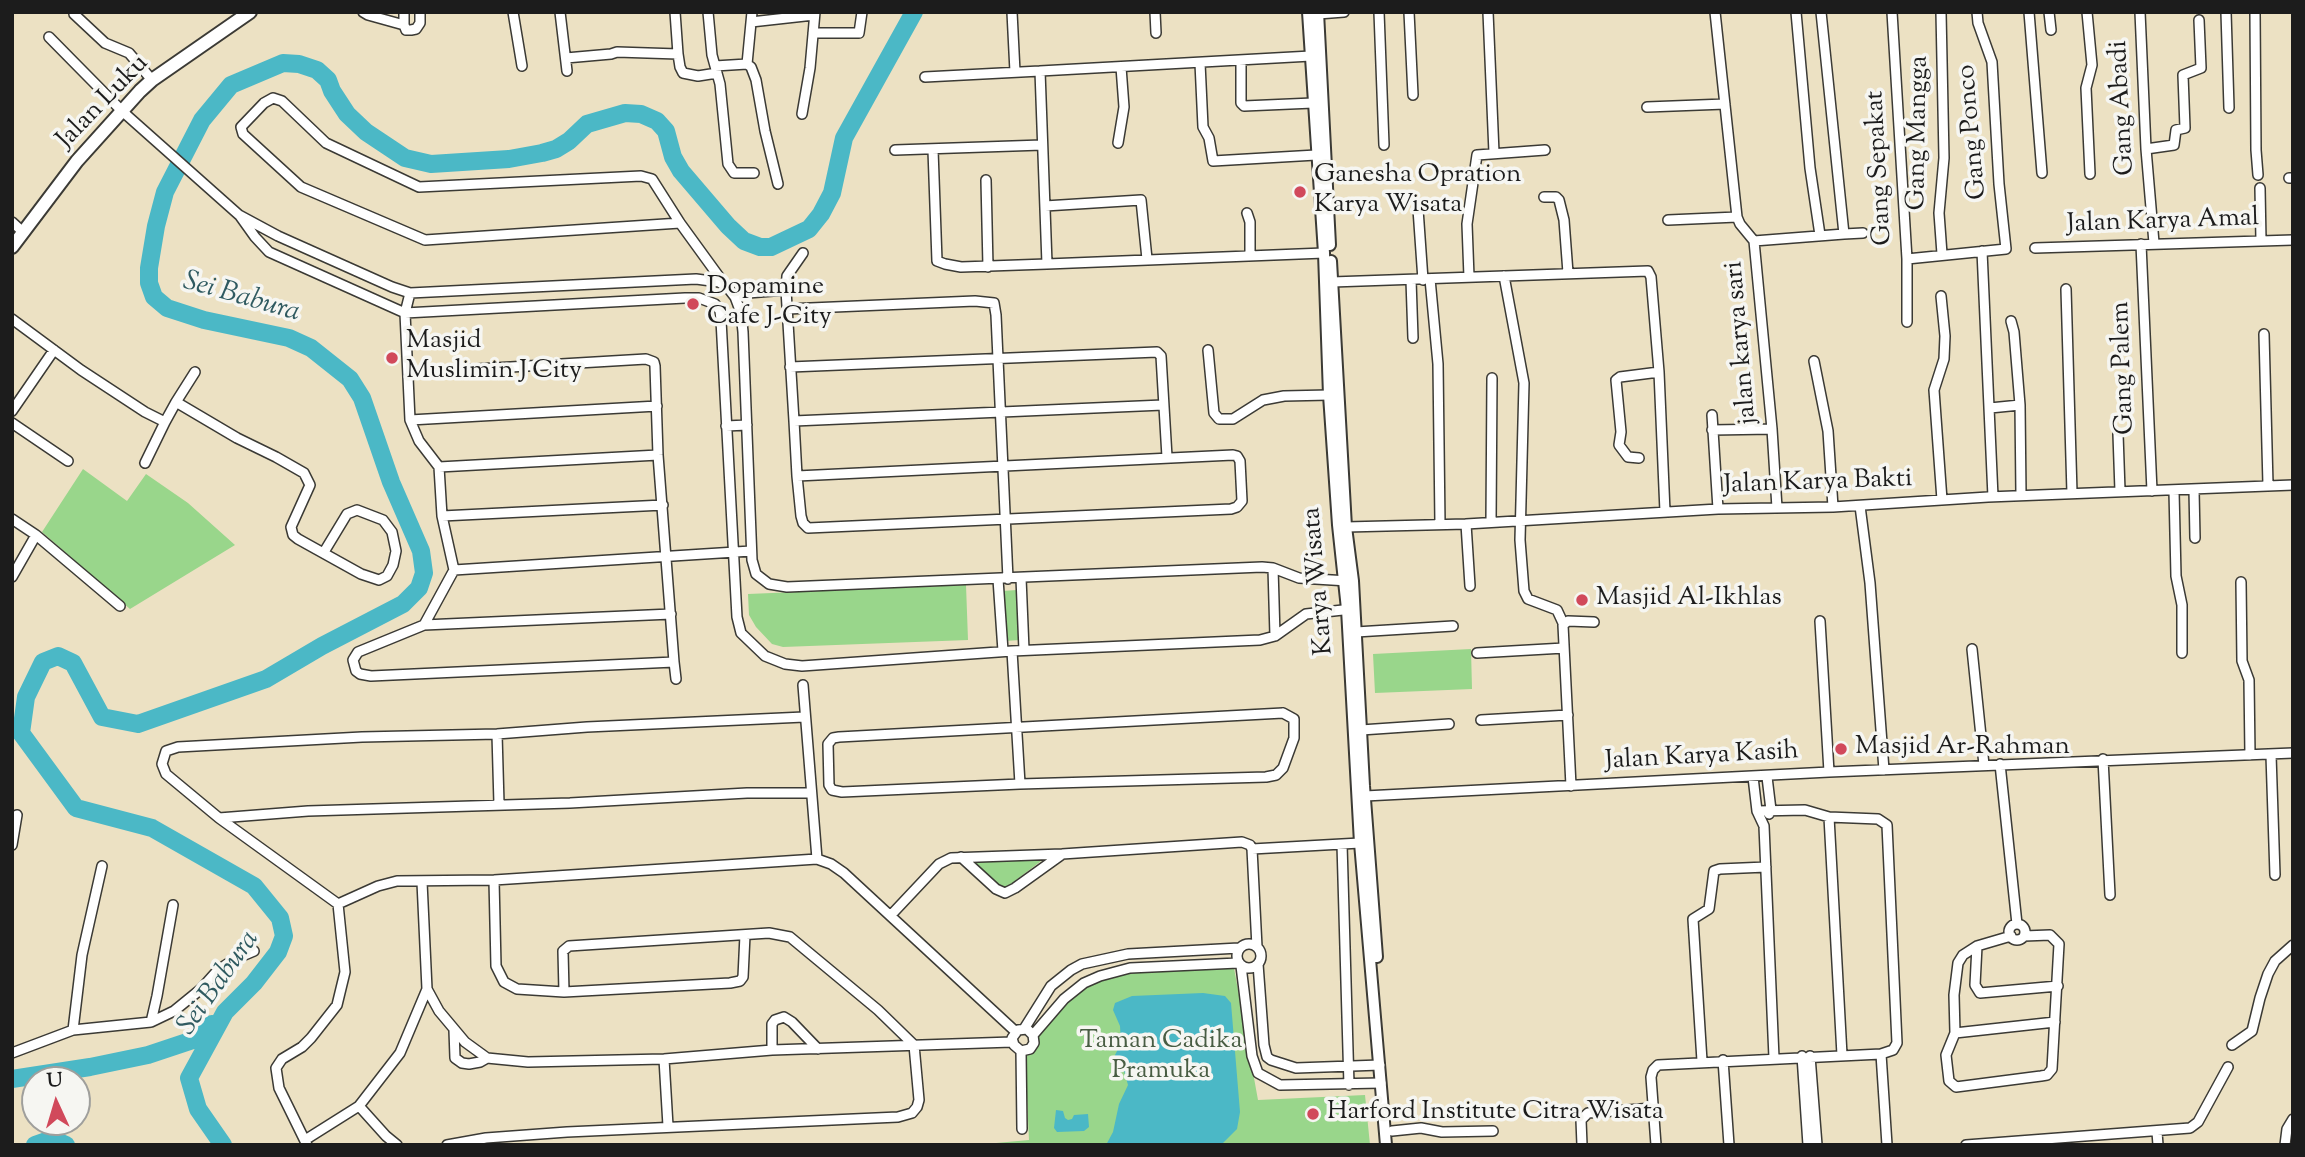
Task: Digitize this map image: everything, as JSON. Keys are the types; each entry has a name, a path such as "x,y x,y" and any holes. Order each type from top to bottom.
{"main road":[{"name":"Jalan Luku","path":"12,247 77,161 152,80 245,14"}],"street":[{"path":"363,12 404,25"},
{"path":"404,12 406,30 416,29 420,12"},
{"path":"513,12 522,66"},
{"path":"560,12 568,71"},
{"path":"675,12 678,54 683,73 698,76 747,64"},
{"path":"708,12 724,144 730,169 734,173 754,173"},
{"path":"813,33 859,33 862,12"},
{"path":"1012,12 1015,72"},
{"path":"1155,12 1156,33"},
{"path":"1315,13 1344,12"},
{"path":"1379,12 1384,145"},
{"path":"1409,12 1413,96"},
{"path":"1488,12 1494,153"},
{"name":"jalan karya sari","path":"1715,12 1737,217 1754,242 1777,508"},
{"path":"1796,12 1810,168 1820,235"},
{"path":"1821,12 1844,234"},
{"name":"Gang Sepakat","path":"1892,12 1908,259 1907,322"},
{"name":"Gang Mangga","path":"1941,12 1944,158 1940,213 1942,254"},
{"name":"Gang Ponco","path":"1977,12 1978,23 1992,62 1999,184 2006,249 1982,251"},
{"path":"2029,12 2042,173"},
{"path":"2049,12 2052,30"},
{"path":"2087,12 2092,65 2086,88 2090,174"},
{"name":"Gang Abadi","path":"2140,12 2146,149 2154,243"},
{"path":"2227,12 2229,108"},
{"path":"2255,12 2258,175"},
{"name":"Karya Wisata","path":"1315,13 1311,56 1324,253 1329,395 1338,525 1348,581"},
{"name":"Karya Wisata","path":"1315,13 1351,609 1360,843 1386,1145"},
{"path":"74,14 105,43 130,53 152,80"},
{"path":"778,184 765,131 757,80 747,64 752,17 814,14 802,114"},
{"path":"2146,149 2174,145 2176,131 2185,128 2183,75 2201,68 2199,20"},
{"path":"49,37 122,111 239,215 269,252 405,313 699,298 715,304 720,310 721,320 737,617 741,633 765,656 785,664 802,666 1024,650 1247,641 1275,636 1306,614 1351,609 1356,632 1365,796 1393,1145"},
{"path":"566,58 617,52 678,54"},
{"path":"925,78 1311,56"},
{"path":"1241,61 1241,103 1244,106 1313,103"},
{"path":"1200,63 1203,127 1209,138 1213,161 1316,155"},
{"path":"1118,143 1124,107 1121,67"},
{"path":"1040,71 1047,264"},
{"path":"680,223 425,240 301,187 243,134 242,127 264,103 273,98 282,101 326,143 419,187 641,176 652,179 680,223 735,297 741,313 751,551 757,574 769,584 778,587 1262,567 1273,568 1299,578 1348,581"},
{"path":"1647,107 1725,104"},
{"path":"895,150 1042,145"},
{"path":"933,150 937,261 961,267 988,267 1324,253"},
{"path":"1469,277 1467,225 1476,157 1480,153 1545,150"},
{"path":"986,180 988,267"},
{"path":"2260,188 2261,241"},
{"path":"1544,197 1556,197 1559,200 1564,220 1568,273"},
{"path":"1045,206 1141,200 1147,259"},
{"path":"1418,209 1438,364 1440,524"},
{"path":"1247,214 1250,222 1250,255"},
{"path":"239,215 278,236 410,293 696,279 719,282 728,288"},
{"path":"1668,220 1737,217"},
{"path":"12,222 24,233"},
{"path":"1754,242 1863,233"},
{"path":"269,252 278,236"},
{"name":"Jalan Karya Amal","path":"2035,248 2293,240"},
{"name":"Gang Palem","path":"2141,244 2152,491"},
{"path":"1908,259 1982,251 1993,497"},
{"path":"797,476 1002,464 1237,456 1240,461 1242,501 1231,509 800,527 786,290 788,276 803,253"},
{"path":"1332,282 1647,271 1651,277 1659,372 1665,512"},
{"path":"1504,276 1524,383 1521,565 1525,596 1533,602 1555,608 1563,623 1571,786"},
{"path":"1411,280 1413,338"},
{"path":"576,285 578,303"},
{"path":"386,304 392,287"},
{"path":"2066,289 2072,493"},
{"path":"735,297 748,292 786,290"},
{"path":"410,293 405,313 410,420 419,441 439,467 442,516 454,570 424,625"},
{"path":"1941,296 1944,359 1934,390 1942,500"},
{"path":"787,309 986,301 994,303 1004,518 1003,579 1020,784"},
{"path":"12,319 128,403 165,422"},
{"path":"2011,321 2020,405 2021,495"},
{"path":"2264,334 2268,485"},
{"path":"12,411 54,350"},
{"path":"1208,350 1214,413 1219,418 1233,419 1263,400 1329,395"},
{"path":"790,367 1157,352 1161,356 1167,457"},
{"path":"409,373 651,360 655,366 658,455 676,679"},
{"path":"1814,361 1830,448 1833,507"},
{"path":"145,463 165,422 195,372"},
{"path":"1639,458 1628,457 1619,445 1621,432 1616,380 1620,377 1659,372"},
{"path":"1490,522 1492,377"},
{"path":"176,402 304,473 310,485 290,530 298,539 361,574 379,580 387,576 396,551 392,532 383,520 357,510 347,514 324,552"},
{"path":"794,421 1163,405"},
{"path":"1990,408 2020,405"},
{"path":"410,420 657,406"},
{"path":"1712,415 1721,509"},
{"path":"12,423 68,461"},
{"path":"726,426 747,425"},
{"path":"1712,430 1772,429"},
{"path":"2118,434 2120,491"},
{"path":"439,467 658,455"},
{"name":"Jalan Karya Bakti","path":"1346,527 1466,524 1721,509 1860,506 2021,495 2194,491 2293,485"},
{"path":"2174,491 2176,576 2182,598 2182,653"},
{"path":"2194,491 2195,538"},
{"path":"442,516 663,505"},
{"path":"1860,506 1870,583 1884,770"},
{"path":"12,519 36,535 120,606"},
{"path":"1466,524 1470,586"},
{"path":"12,577 36,535"},
{"path":"454,570 751,551"},
{"path":"1273,568 1275,636"},
{"path":"1021,578 1024,650"},
{"path":"2241,582 2242,661 2249,680 2250,755"},
{"path":"671,614 424,625 358,652 353,660 356,671 371,676 674,662"},
{"path":"1820,621 1829,772"},
{"path":"1563,623 1594,622"},
{"path":"1356,632 1453,626"},
{"path":"1476,653 1564,648"},
{"path":"1972,649 1984,765"},
{"path":"803,685 817,859"},
{"path":"1283,713 1292,716 1295,725 1294,738 1283,768 1271,777 1020,784 842,793 836,792 829,785 828,748 833,738 1016,726 1283,713"},
{"path":"1481,720 1567,715"},
{"path":"422,882 427,989 400,1052 359,1106 306,1142 279,1088 276,1069 282,1059 311,1038 337,1005 345,972 338,904 219,818 166,774 162,764 164,754 178,747 362,737 497,734 804,717"},
{"path":"1361,730 1449,724"},
{"path":"497,734 499,804"},
{"name":"Jalan Karya Kasih","path":"1365,796 2103,759 2293,753"},
{"path":"2271,755 2274,876"},
{"path":"2103,759 2110,895"},
{"path":"2000,764 2017,924"},
{"path":"1764,826 1771,810 1767,776"},
{"path":"1753,777 1757,811 1764,826 1774,1058"},
{"path":"219,818 308,811 747,793 811,793"},
{"path":"1656,1145 1651,1073 1655,1067 1702,1061 1881,1054 1893,1050 1898,1037 1888,829 1885,822 1878,819 1829,817 1805,810 1757,811"},
{"path":"12,845 18,816"},
{"path":"1829,817 1842,1055"},
{"path":"891,915 939,864 951,858 1242,842 1250,845 1252,849 1257,947 1261,953 1258,964 1265,1051 1271,1060 1296,1068 1380,1065"},
{"path":"1252,849 1360,843"},
{"path":"1342,844 1349,1085"},
{"path":"961,858 996,889 1005,893 1062,854"},
{"path":"338,904 387,883 494,880 817,859 844,873 1020,1030 1033,1035"},
{"path":"74,1030 82,955 102,866"},
{"path":"1702,1061 1693,919 1709,909 1714,871 1766,867"},
{"path":"494,880 496,966 508,985 517,989 565,992 730,984 740,981 745,969 745,935"},
{"path":"150,1022 158,996 173,905"},
{"path":"2017,924 2024,927 2024,936"},
{"path":"2011,936 2010,929 2017,924"},
{"path":"447,1145 486,1138 668,1126 907,1115 917,1107 919,1100 914,1045 799,942 782,934 569,946 563,951 565,992"},
{"path":"2050,935 2057,940 2060,949 2052,1069 2049,1073 1963,1087 1951,1084 1946,1065 1948,1047 1955,1033 1956,969 1963,955 1976,946 2011,936 2018,940 2024,936 2050,935"},
{"path":"1012,1042 1051,986 1071,970 1098,959 1128,954 1239,948 1246,944 1257,947"},
{"path":"2232,1045 2252,1031 2268,974 2275,961 2293,945"},
{"path":"1976,946 1975,985 1980,993 2058,986"},
{"path":"1239,948 1236,955 1240,965 1254,1066 1258,1073 1280,1084 1297,1086 1381,1083"},
{"path":"12,1053 74,1030 150,1022 174,1011 201,989 218,970 234,959 254,951"},
{"path":"1128,954 1130,968"},
{"path":"1021,1051 1033,1046 1033,1035 1063,999 1078,987 1100,976 1130,968 1240,965 1252,968 1258,964"},
{"path":"427,989 454,1030 487,1058 552,1063 577,1060 664,1059 772,1050 1012,1042 1021,1051 1022,1129"},
{"path":"772,1050 772,1024 779,1017 792,1022 818,1049"},
{"path":"1955,1033 2055,1022"},
{"path":"454,1030 454,1058 469,1064 487,1058"},
{"path":"1881,1054 1887,1145"},
{"path":"1806,1056 1808,1145"},
{"path":"1806,1056 1817,1145"},
{"path":"664,1059 668,1126"},
{"path":"1723,1060 1729,1145"},
{"path":"1966,1145 2091,1141 2182,1130 2194,1126 2228,1067"},
{"path":"1296,1068 1297,1086"},
{"path":"359,1106 397,1145"},
{"path":"1582,1145 1581,1120 1587,1113 1653,1108"},
{"path":"2285,1145 2287,1129 2293,1119"},
{"path":"1392,1130 1421,1128 1442,1132 1493,1131"},
{"path":"2157,1132 2158,1145"}],"green space":[{"path":"83,469 127,501 146,474 188,503 235,545 130,609 42,532"},
{"path":"966,585 968,640 783,647 772,644 749,615 748,594"},
{"path":"1017,590 1020,640 1005,641 1002,591"},
{"path":"1471,649 1472,689 1375,693 1373,654"},
{"path":"1045,858 1003,890 970,861"},
{"name":"Taman Cadika Pramuka","path":"1234,968 1258,1100 1365,1095 1370,1145 974,1145 1029,1140 1025,1055 1035,1050 1039,1042 1038,1035 1075,993 1090,984 1140,972"}],"water":[{"path":"1203,993 1225,996 1231,1003 1240,1112 1237,1129 1221,1145 1106,1145 1128,1085 1124,1071 1114,1062 1121,1043 1120,1026 1113,1010 1115,1003 1132,996"},
{"path":"1056,1110 1063,1111 1068,1120 1074,1115 1088,1114 1089,1127 1084,1131 1057,1132 1054,1128"}],"waterway":[{"name":"Sei Babura","path":"223,1145 198,1109 189,1078 225,1012 254,983 278,952 284,936 280,918 254,886 152,828 76,808 21,733 26,697 43,662 58,656 73,663 102,717 138,724 266,679 403,604 419,588 424,573 421,551 391,482 362,398 350,379 311,348 289,338 204,320 167,308 154,297 149,283 149,268 165,192 202,120 231,85 283,63 299,64 317,70 328,80 347,114 366,132 405,158 431,164 509,159 542,153 569,141 587,124 625,113 641,114 657,121 666,131 673,157 681,171 728,226 744,241 760,247 771,247 809,229 821,214 832,193 844,138 914,12"},
{"path":"12,1079 148,1055 196,1039 212,1024"},
{"path":"35,1145 52,1139 66,1145"}],"place":[{"name":"Ganesha Opration Karya Wisata","path":"1300,192"},
{"name":"Dopamine Cafe J-City","path":"693,304"},
{"name":"Masjid Muslimin J City","path":"392,358"},
{"name":"Masjid Al-Ikhlas","path":"1582,600"},
{"name":"Masjid Ar-Rahman","path":"1841,749"},
{"name":"Harford Institute Citra Wisata","path":"1313,1114"}]}
